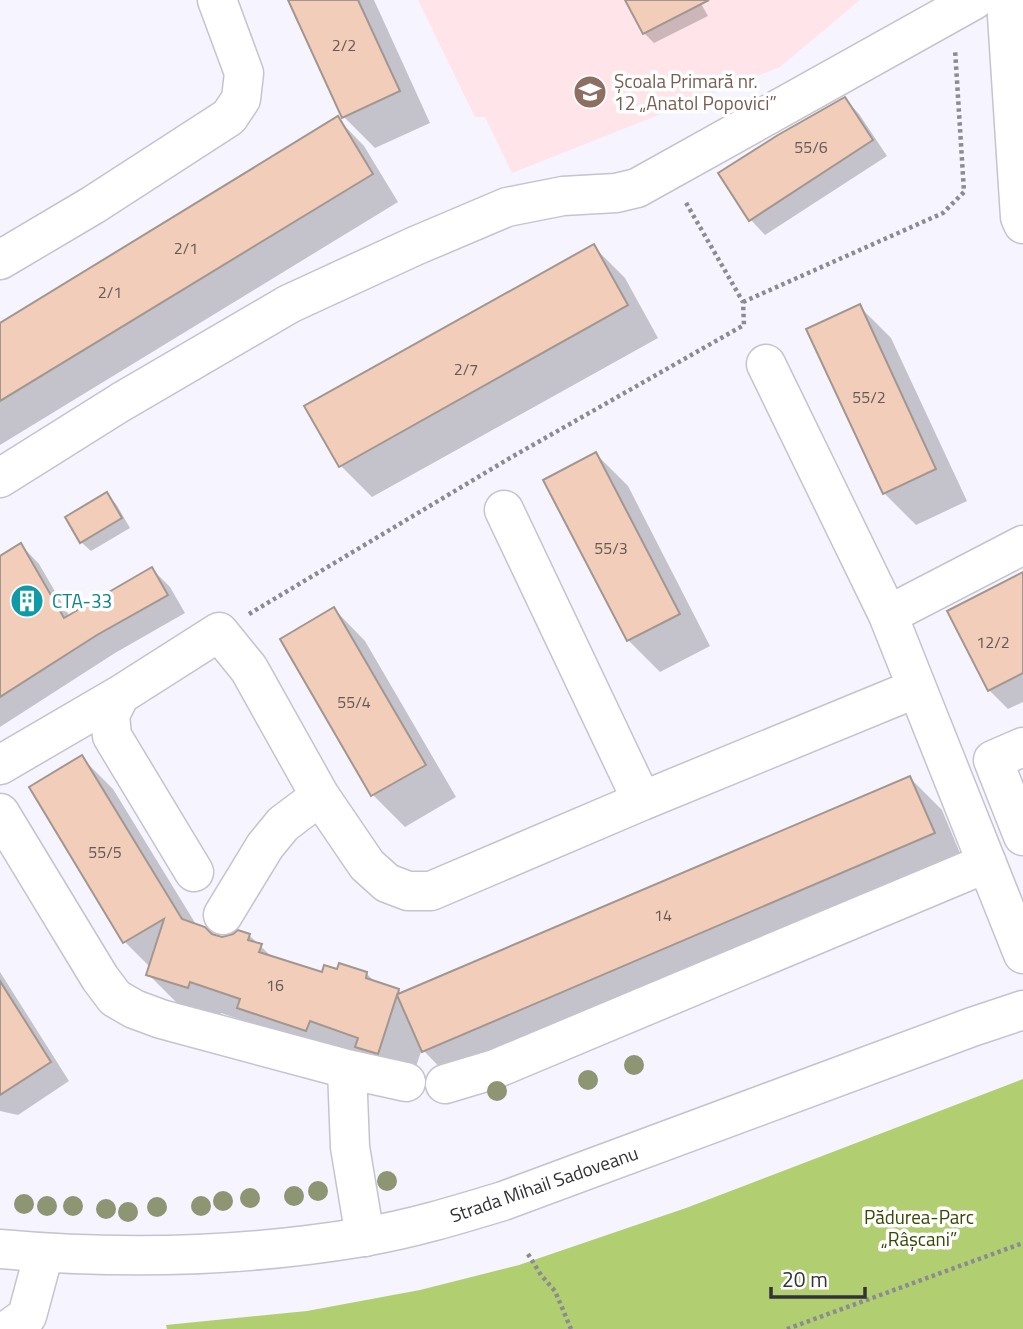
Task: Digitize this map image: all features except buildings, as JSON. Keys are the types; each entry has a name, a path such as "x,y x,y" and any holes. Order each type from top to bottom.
{"main road":[{"path":"0,260 93,205 229,117 241,99 244,73 217,0"},
{"path":"1006,0 1020,217 1023,224"},
{"path":"0,478 121,402 289,304 507,207 563,196 616,193 637,188 964,6"},
{"path":"766,364 888,615 1023,954"},
{"path":"504,510 642,801"},
{"path":"888,615 1023,545"},
{"path":"0,765 120,695 219,632 249,669 320,796 367,864 387,883 408,891 431,891 917,688"},
{"path":"120,695 110,715 112,736 194,872"},
{"path":"1023,747 993,760 1023,836"},
{"path":"223,915 277,831 300,809 320,796"},
{"path":"0,813 100,978 115,998 134,1009 161,1019 347,1069 407,1082"},
{"path":"446,1084 495,1069 987,863"},
{"name":"Strada Mihail Sadoveanu","path":"0,1250 104,1256 186,1255 286,1248 365,1237 436,1221 503,1201 1023,1010"},
{"path":"347,1069 350,1147 365,1237"},
{"path":"9,1329 27,1316 44,1253"}],"path":[{"path":"743,302 943,213 964,192 964,6"},
{"path":"219,632 510,457 744,325 743,302 668,172"},
{"path":"786,1329 1023,1243"},
{"path":"528,1254 555,1291 571,1329"}],"shaded area":[{"name":"Școala Primară nr. 12 „Anatol Popovici”","path":"418,0 860,0 780,67 512,173 485,117 475,117"}],"green space":[{"name":"Pădurea-Parc „Râșcani”","path":"1023,1079 1023,1329 167,1329 166,1325 307,1311 420,1290 519,1265 686,1208"}],"place":[{"name":"Școala Primară nr. 12 „Anatol Popovici”","path":"590,92"},
{"name":"CTA-33","path":"27,601"}]}
